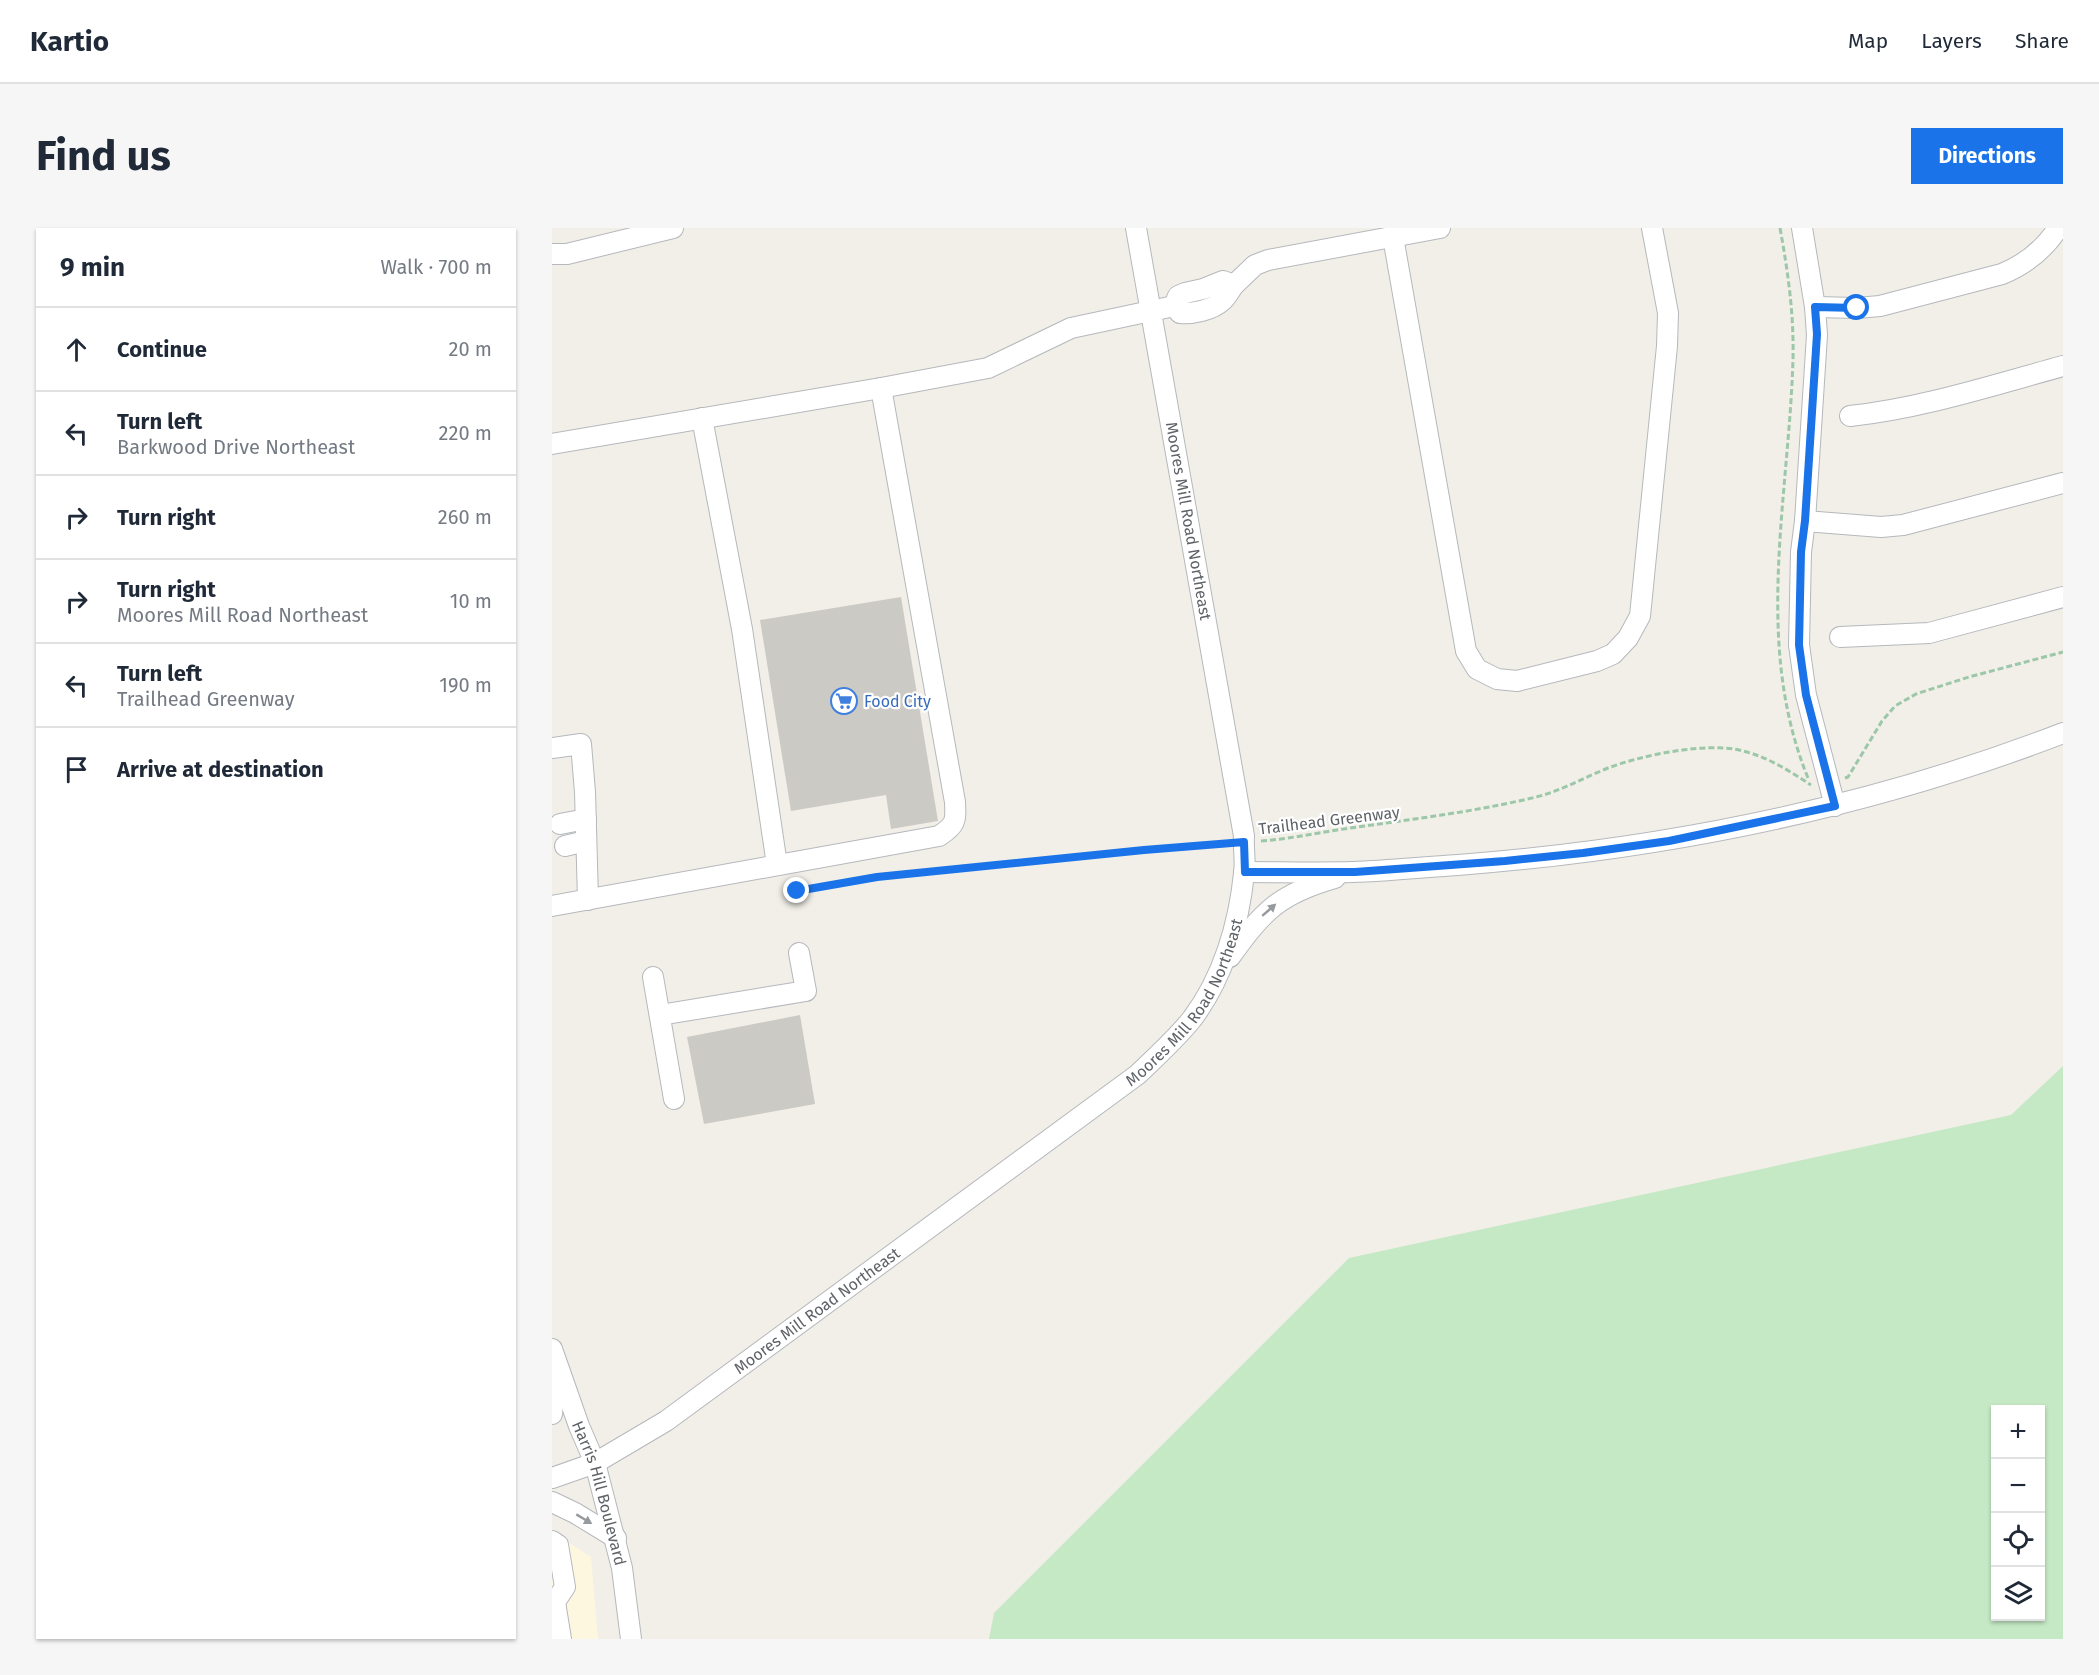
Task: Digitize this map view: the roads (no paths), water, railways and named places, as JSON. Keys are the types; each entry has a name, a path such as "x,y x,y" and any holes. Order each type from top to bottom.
{"street":[{"path":"552,254 567,254 673,228"},
{"name":"Moores Mill Road Northeast","path":"552,1478 596,1463 666,1421 1137,1075 1192,1018 1220,972 1238,911 1245,872 1242,816 1136,228"},
{"path":"552,444 988,368 1071,328 1174,306 1180,313 1190,314 1206,310 1222,302 1234,285 1255,265 1268,260 1440,228"},
{"path":"1393,237 1466,651 1477,669 1497,679 1517,681 1597,661 1613,654 1628,638 1640,616 1667,346 1668,314 1652,228"},
{"path":"1802,228 1815,307 1817,334 1801,552 1799,645 1806,695 1835,806"},
{"path":"1815,307 1880,306 2002,274 2035,256 2048,244 2058,228"},
{"path":"1850,416 1925,403 2063,366"},
{"path":"552,906 939,836 950,828 956,819 881,388"},
{"path":"702,418 742,629 777,865"},
{"path":"1805,521 1881,527 1903,525 2063,483"},
{"path":"1840,637 1929,633 2063,597"},
{"path":"1245,872 1355,872 1505,861 1669,841 1835,806 1957,772 2063,733"},
{"path":"552,748 581,744 588,900"},
{"path":"560,824 586,819"},
{"path":"565,846 586,841"},
{"path":"1220,972 1253,925 1269,909 1287,896 1308,886 1355,872"},
{"path":"660,1015 806,991 800,953"},
{"path":"653,977 674,1098"},
{"path":"552,1414 554,1356"},
{"name":"Harris Hill Boulevard","path":"554,1356 579,1426 596,1463 616,1538 628,1602 631,1639"},
{"path":"552,1502 616,1538"},
{"path":"552,1540 558,1545 565,1587 554,1602 561,1639"}],"place":[{"name":"Food City","path":"844,701"}]}
